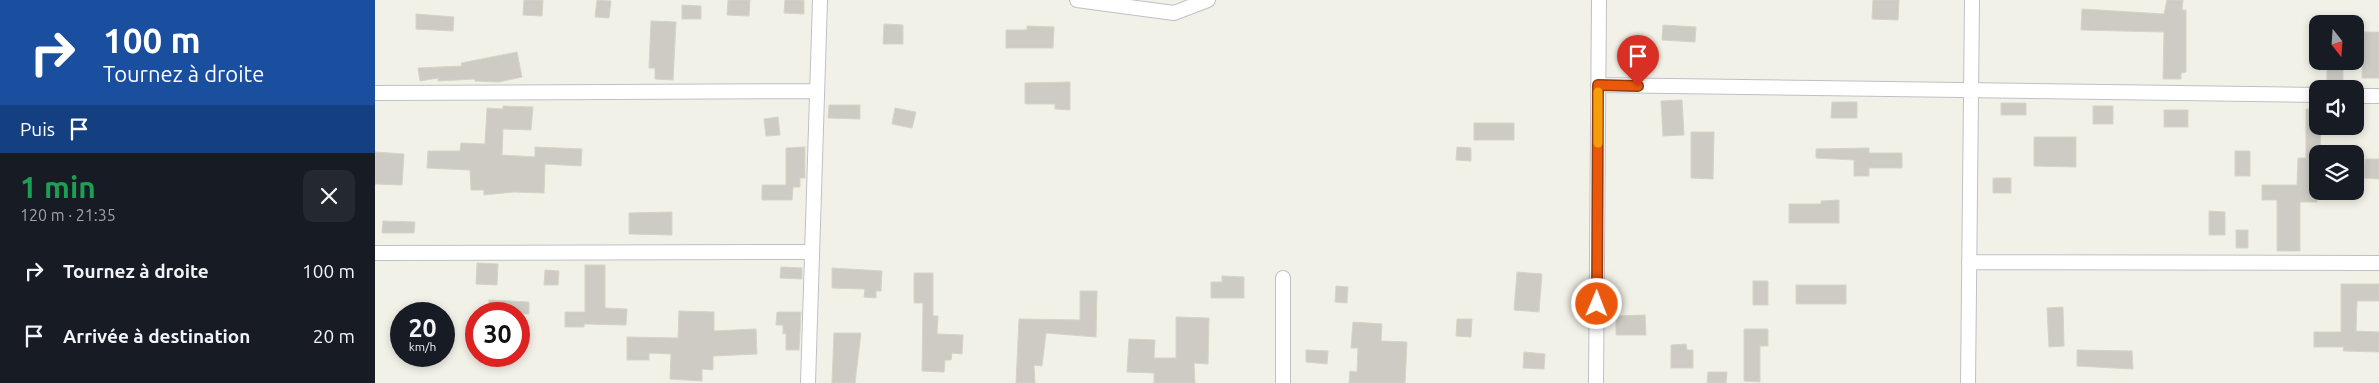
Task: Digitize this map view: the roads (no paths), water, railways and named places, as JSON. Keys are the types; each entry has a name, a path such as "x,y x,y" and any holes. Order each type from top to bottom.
{"street":[{"path":"808,383 820,0"},
{"path":"1077,0 1174,13 1208,0"},
{"path":"1596,383 1599,0"},
{"path":"1968,383 1971,0"},
{"path":"1598,85 2309,95"},
{"path":"375,93 817,91"},
{"path":"2364,96 2379,96"},
{"path":"375,253 812,252"},
{"path":"1969,262 2379,263"},
{"path":"1283,278 1283,383"}]}
